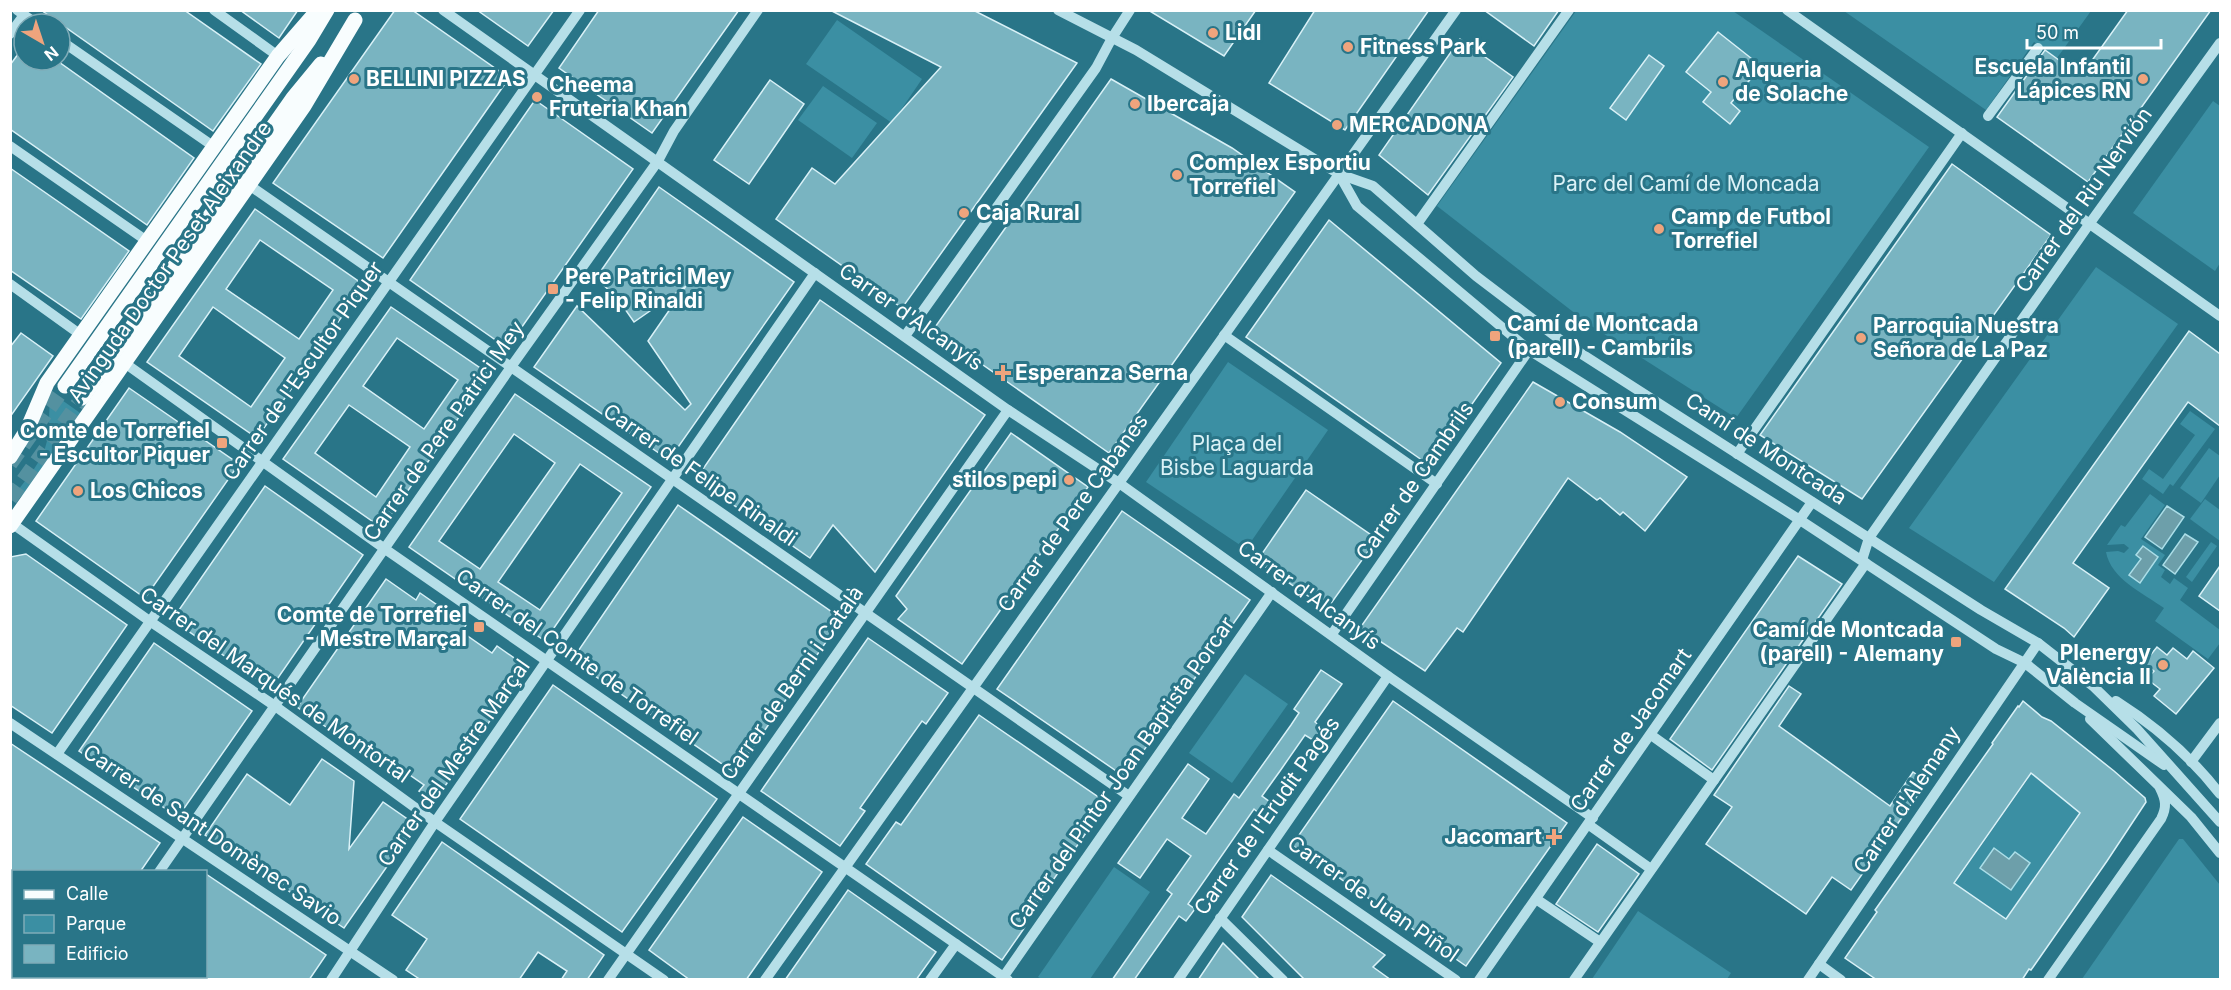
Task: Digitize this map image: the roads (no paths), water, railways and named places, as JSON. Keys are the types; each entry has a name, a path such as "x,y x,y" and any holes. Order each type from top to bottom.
{"main road":[{"name":"Avinguda Doctor Peset Aleixandre","path":"10,457 27,430 47,383 278,56 318,10"},
{"name":"Avinguda Doctor Peset Aleixandre","path":"65,386 309,40 327,10"},
{"name":"Avinguda Doctor Peset Aleixandre","path":"11,524 126,364 304,106 359,15"},
{"name":"Avinguda Doctor Peset Aleixandre","path":"82,398 293,98 359,15"}],"street":[{"path":"214,10 278,56"},
{"name":"Carrer d'Alcanyís","path":"443,10 1008,410 1119,483 1332,634 1591,821 1651,869"},
{"name":"Carrer de l'Escultor Piquer","path":"57,754 132,646 152,622 580,10"},
{"name":"Carrer de Pere Patrici Mey","path":"160,870 511,367 658,162 674,131 758,10"},
{"name":"Camí de Montcada","path":"1058,10 1112,38 1339,174 1373,186 1476,276 1563,342 1981,610 2038,643 2140,719 2191,762 2220,794"},
{"path":"904,336 1096,68 1130,10"},
{"name":"Carrer de Pere Cabanes","path":"765,980 1456,10"},
{"path":"1417,224 1569,10"},
{"path":"1787,10 2220,316"},
{"name":"Carrer del Riu Nervión","path":"1574,980 1864,562 1869,538 2090,223 2220,43"},
{"path":"72,48 213,146"},
{"path":"1988,116 2038,48"},
{"path":"1737,454 1962,133"},
{"path":"10,146 147,241"},
{"name":"Camí de Montcada","path":"1339,174 1357,206 1529,350 1800,520 1996,649 2025,663 2075,703 2181,778"},
{"name":"Carrer de Felipe Rinaldi","path":"249,186 1129,796"},
{"name":"Carrer del Mestre Marçal","path":"331,980 435,822 815,273"},
{"path":"10,284 81,335"},
{"path":"1224,335 1437,484"},
{"name":"Carrer de Cambrils","path":"1332,634 1529,350"},
{"name":"Carrer del Comte de Torrefiel","path":"126,364 385,549 1006,978"},
{"name":"Carrer de Berni i Català","path":"608,980 1008,410"},
{"name":"Carrer de Jacomart","path":"1479,980 1812,502"},
{"name":"Carrer del Marqués de Montortal","path":"11,524 275,706 435,822 664,980"},
{"name":"Carrer del Pintor Joan Baptista Porcar","path":"1006,978 1129,796 1272,592"},
{"name":"Carrer d'Alemany","path":"1808,980 2038,643"},
{"name":"Carrer de l'Erudit Pagés","path":"1178,980 1388,676"},
{"name":"Camí de Montcada","path":"2093,686 2137,729 2220,822"},
{"name":"Camí de Montcada","path":"2075,703 2190,817 2220,853"},
{"name":"Carrer de Sant Domènec Savio","path":"10,723 393,980"},
{"path":"2191,762 2220,723"},
{"path":"1651,735 1714,780"},
{"path":"2048,980 2161,819 2166,806 2160,788"},
{"name":"Carrer de Juan Piñol","path":"1268,850 1456,980"},
{"path":"1536,899 1600,942"},
{"path":"1220,918 1283,980"},
{"path":"930,980 956,944"},
{"path":"1819,964 1841,980"}],"tunnel":[{"path":"10,464 65,386"},
{"path":"10,499 82,398"}],"place":[{"name":"Lidl","path":"1213,33"},
{"name":"Fitness Park","path":"1348,47"},
{"name":"BELLINI PIZZAS","path":"354,79"},
{"name":"Escuela Infantil Lápices RN","path":"2143,79"},
{"name":"Alqueria de Solache","path":"1723,82"},
{"name":"Cheema Fruteria Khan","path":"537,97"},
{"name":"Ibercaja","path":"1135,104"},
{"name":"MERCADONA","path":"1337,125"},
{"name":"Complex Esportiu Torrefiel","path":"1177,175"},
{"name":"Caja Rural","path":"964,213"},
{"name":"Camp de Futbol Torrefiel","path":"1659,229"},
{"name":"Pere Patrici Mey - Felip Rinaldi","path":"553,289"},
{"name":"Camí de Montcada (parell) - Cambrils","path":"1495,336"},
{"name":"Parroquia Nuestra Señora de La Paz","path":"1861,338"},
{"name":"Esperanza Serna","path":"1003,373"},
{"name":"Consum","path":"1560,402"},
{"name":"Comte de Torrefiel - Escultor Piquer","path":"222,443"},
{"name":"stilos pepi","path":"1069,480"},
{"name":"Los Chicos","path":"78,491"},
{"name":"Comte de Torrefiel - Mestre Marçal","path":"479,627"},
{"name":"Camí de Montcada (parell) - Alemany","path":"1956,642"},
{"name":"Plenergy València II","path":"2163,665"},
{"name":"Jacomart","path":"1554,837"}],"park label":[{"name":"Parc del Camí de Moncada","path":"1686,184"},
{"name":"Plaça del Bisbe Laguarda","path":"1237,456"}]}
